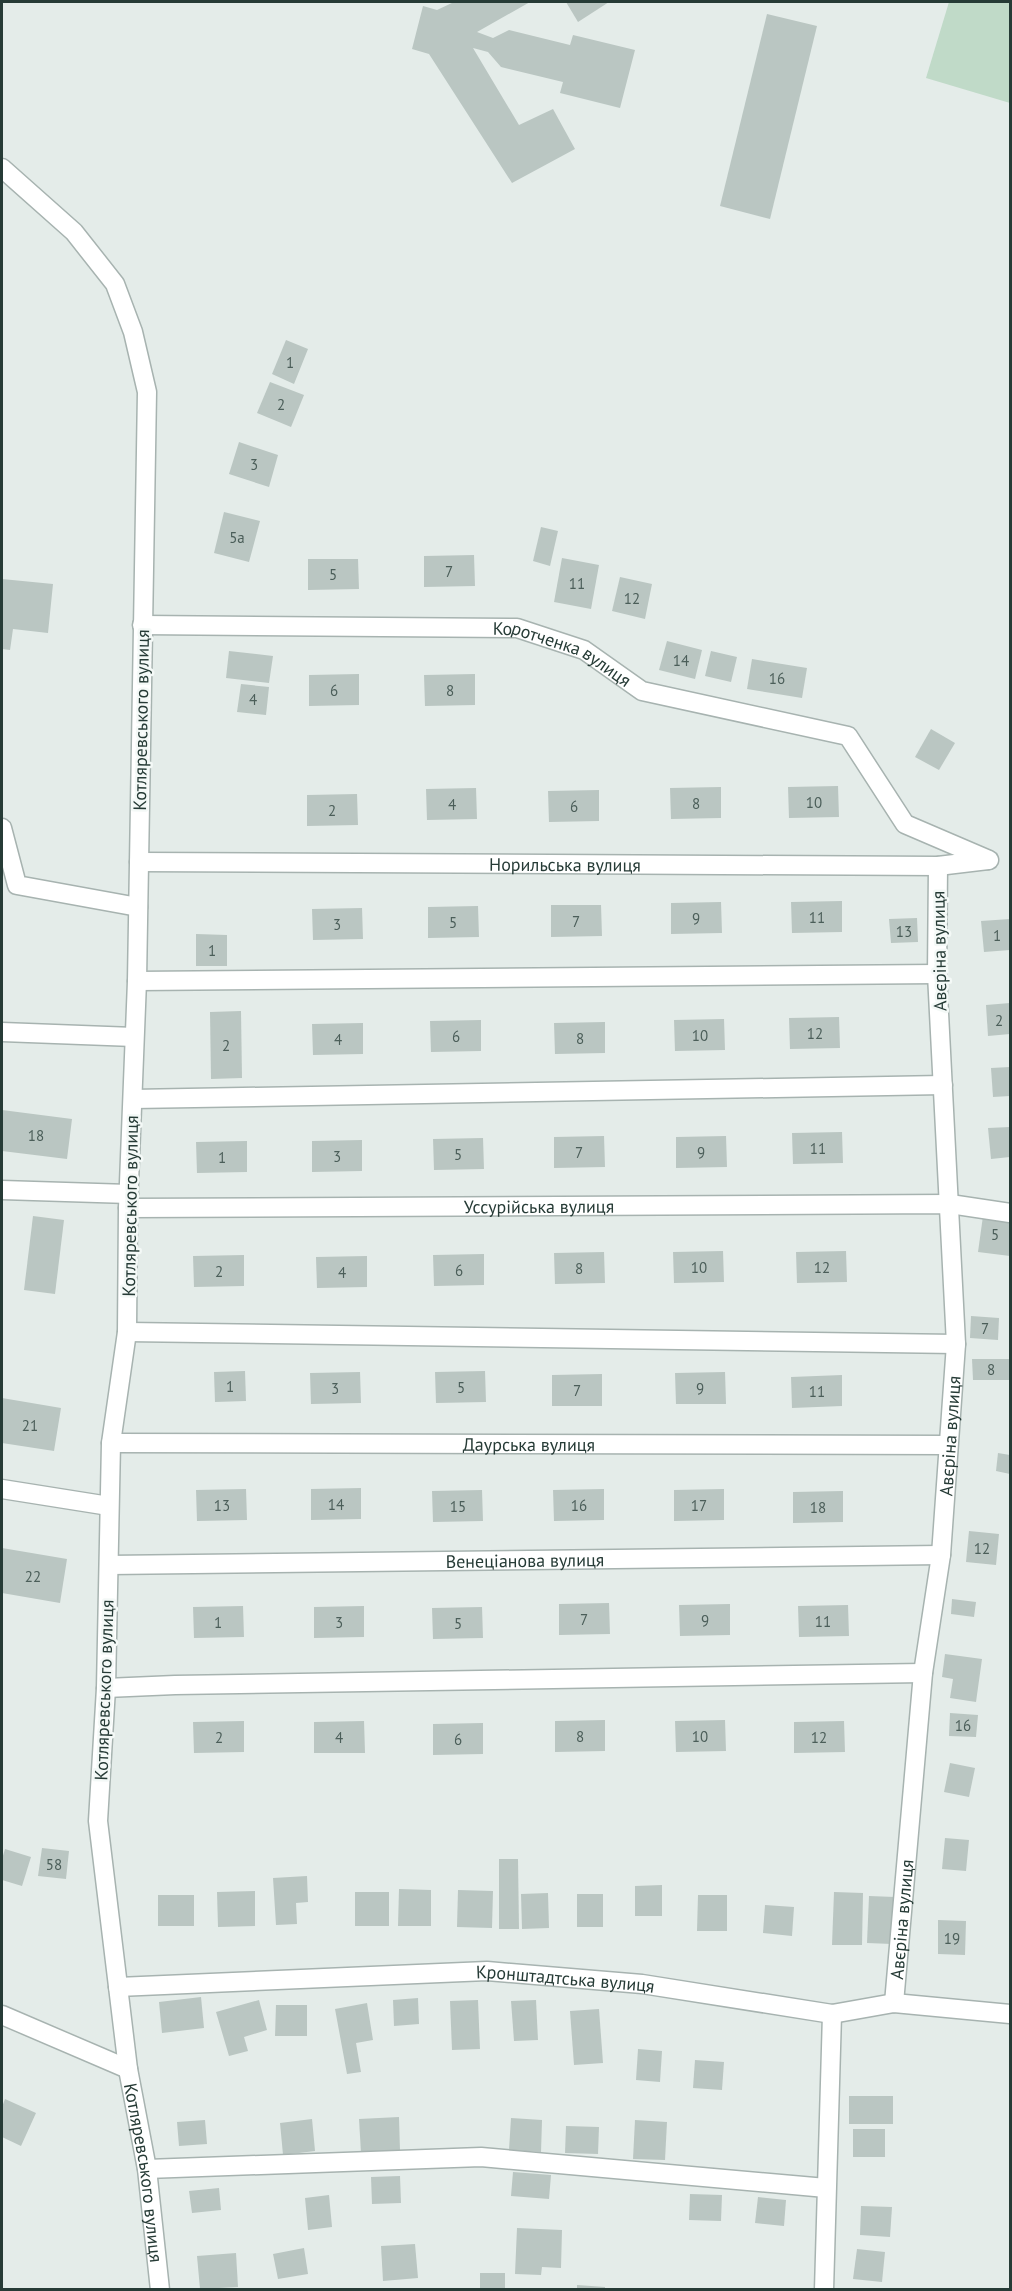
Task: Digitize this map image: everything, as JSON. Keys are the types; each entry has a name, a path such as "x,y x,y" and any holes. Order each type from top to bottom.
{"street":[{"name":"Котляревського вулиця","path":"2,168 74,232 115,284 133,332 147,392 139,862 127,1332 111,1443 106,1688 98,1821 128,2069 147,2169 160,2289"},
{"name":"Коротченка вулиця","path":"142,625 517,628 584,650 642,691 848,736 905,824 990,860"},
{"path":"2,828 17,885 138,907"},
{"name":"Норильська вулиця","path":"139,862 938,867 990,860"},
{"name":"Авєріна вулиця","path":"894,2003 923,1673 941,1555 957,1344 937,974 938,867"},
{"path":"136,981 937,974"},
{"path":"2,1032 134,1037"},
{"path":"133,1099 943,1085"},
{"name":"Уссурійська вулиця","path":"2,1190 129,1201 950,1204 1011,1214"},
{"path":"127,1332 957,1344"},
{"name":"Даурська вулиця","path":"111,1443 948,1445"},
{"path":"2,1490 109,1506"},
{"name":"Венеціанова вулиця","path":"109,1565 941,1555"},
{"path":"106,1688 923,1673"},
{"name":"Кронштадтська вулиця","path":"118,1987 487,1971 642,1984 832,2014 894,2003 1011,2014"},
{"path":"824,2289 832,2014"},
{"path":"2,2015 128,2069"},
{"path":"147,2169 480,2157 826,2188"}],"green space":[{"path":"949,2 1010,2 1010,103 926,78"}],"building":[{"path":"454,2 530,2 477,32 493,38 509,30 570,45 573,35 635,50 620,108 560,93 563,82 501,67 488,52 473,48 519,125 553,109 575,149 512,183 429,54 412,49 423,6 437,10"},
{"path":"566,2 609,2 578,22"},
{"path":"767,14 817,26 770,219 720,206"},
{"path":"286,340 308,349 294,384 272,374"},
{"path":"270,382 304,395 291,427 257,413"},
{"path":"239,442 278,455 269,487 229,474"},
{"path":"224,512 260,521 249,562 214,553"},
{"path":"541,527 558,531 550,566 533,561"},
{"path":"474,555 475,586 424,587 424,556"},
{"path":"562,558 599,565 591,609 554,602"},
{"path":"308,559 358,559 359,589 308,590"},
{"path":"620,577 652,584 645,619 612,611"},
{"path":"2,579 53,584 48,633 13,629 10,650 2,649"},
{"path":"667,641 702,650 695,679 659,670"},
{"path":"229,651 273,656 269,683 226,678"},
{"path":"711,651 737,657 731,682 705,676"},
{"path":"752,659 807,668 802,698 747,689"},
{"path":"359,674 359,705 309,706 309,675"},
{"path":"475,674 475,705 425,706 424,675"},
{"path":"241,684 269,687 266,715 237,712"},
{"path":"931,729 955,743 939,770 915,757"},
{"path":"838,786 839,817 789,818 788,787"},
{"path":"721,787 721,818 671,819 670,788"},
{"path":"476,788 477,819 427,820 426,789"},
{"path":"599,790 599,821 549,822 548,791"},
{"path":"357,794 358,825 307,826 307,795"},
{"path":"842,901 842,932 792,933 791,902"},
{"path":"721,902 722,933 671,934 671,903"},
{"path":"551,905 601,905 602,936 551,937"},
{"path":"478,906 479,937 428,938 428,907"},
{"path":"362,908 363,939 313,940 312,909"},
{"path":"917,918 918,942 891,943 889,919"},
{"path":"1010,919 1010,950 984,952 981,921"},
{"path":"196,934 227,935 227,966 196,966"},
{"path":"1010,1003 1010,1034 988,1036 986,1005"},
{"path":"241,1011 242,1078 211,1079 210,1012"},
{"path":"839,1017 840,1048 790,1049 789,1018"},
{"path":"724,1019 725,1050 675,1051 674,1020"},
{"path":"481,1020 481,1051 431,1052 430,1021"},
{"path":"605,1022 605,1053 555,1054 554,1023"},
{"path":"363,1023 363,1054 313,1055 312,1024"},
{"path":"1010,1067 1010,1096 993,1097 991,1068"},
{"path":"2,1110 72,1119 67,1159 2,1151"},
{"path":"1010,1127 1010,1157 991,1159 988,1128"},
{"path":"842,1132 843,1163 793,1164 792,1133"},
{"path":"604,1136 605,1167 554,1168 554,1137"},
{"path":"726,1136 727,1167 676,1168 676,1137"},
{"path":"483,1138 484,1169 434,1170 433,1139"},
{"path":"362,1140 362,1171 312,1172 312,1141"},
{"path":"247,1141 247,1172 197,1173 196,1142"},
{"path":"33,1216 64,1220 55,1294 24,1290"},
{"path":"983,1216 1010,1220 1010,1256 978,1252"},
{"path":"723,1251 724,1282 674,1283 673,1252"},
{"path":"846,1251 847,1282 797,1283 796,1252"},
{"path":"604,1252 605,1283 555,1284 554,1253"},
{"path":"484,1254 484,1285 434,1286 433,1255"},
{"path":"244,1255 244,1286 194,1287 193,1256"},
{"path":"367,1256 367,1287 317,1288 316,1257"},
{"path":"971,1316 999,1318 998,1340 970,1338"},
{"path":"972,1359 1010,1359 1010,1380 973,1380"},
{"path":"245,1371 246,1401 215,1402 214,1372"},
{"path":"485,1371 486,1402 436,1403 435,1372"},
{"path":"360,1372 361,1403 311,1404 310,1373"},
{"path":"725,1372 726,1404 676,1404 675,1373"},
{"path":"602,1374 602,1406 552,1406 552,1375"},
{"path":"842,1375 842,1406 792,1408 791,1377"},
{"path":"2,1398 61,1408 54,1451 2,1443"},
{"path":"998,1453 1010,1455 1010,1474 996,1471"},
{"path":"361,1488 361,1519 311,1520 311,1489"},
{"path":"246,1489 247,1520 197,1521 196,1490"},
{"path":"604,1489 604,1520 554,1521 553,1490"},
{"path":"724,1489 724,1520 674,1521 674,1490"},
{"path":"482,1490 483,1521 433,1522 432,1491"},
{"path":"843,1491 843,1522 793,1523 793,1492"},
{"path":"969,1531 999,1534 996,1565 966,1562"},
{"path":"2,1548 67,1559 60,1603 2,1593"},
{"path":"952,1599 976,1602 974,1617 951,1614"},
{"path":"609,1603 610,1634 559,1635 559,1604"},
{"path":"730,1604 730,1635 680,1636 679,1605"},
{"path":"848,1605 849,1636 799,1637 798,1606"},
{"path":"243,1606 244,1637 194,1638 193,1607"},
{"path":"364,1606 364,1637 314,1638 314,1607"},
{"path":"482,1607 483,1638 433,1639 432,1608"},
{"path":"945,1654 982,1659 976,1702 950,1698 953,1679 942,1677"},
{"path":"950,1713 978,1715 976,1737 949,1736"},
{"path":"605,1720 605,1751 555,1752 555,1721"},
{"path":"725,1720 726,1751 676,1752 675,1721"},
{"path":"244,1721 244,1752 194,1753 193,1722"},
{"path":"364,1721 365,1753 314,1753 314,1722"},
{"path":"844,1721 845,1752 794,1753 794,1722"},
{"path":"483,1723 483,1754 433,1755 433,1724"},
{"path":"950,1763 975,1768 969,1797 944,1792"},
{"path":"945,1838 969,1840 966,1871 942,1869"},
{"path":"42,1848 69,1851 66,1879 38,1876"},
{"path":"5,1849 31,1857 22,1886 2,1880 2,1859"},
{"path":"499,1859 518,1859 519,1929 499,1929"},
{"path":"307,1876 308,1902 296,1903 297,1924 276,1925 273,1878"},
{"path":"662,1885 662,1916 635,1916 635,1886"},
{"path":"399,1889 431,1890 431,1926 398,1926"},
{"path":"458,1890 493,1891 492,1928 457,1927"},
{"path":"255,1891 255,1926 218,1927 217,1892"},
{"path":"355,1892 389,1892 389,1926 355,1926"},
{"path":"834,1892 863,1893 862,1945 832,1945"},
{"path":"548,1893 549,1928 522,1929 521,1894"},
{"path":"577,1894 603,1894 603,1927 577,1927"},
{"path":"158,1895 194,1895 194,1926 158,1926"},
{"path":"698,1895 727,1895 727,1931 697,1931"},
{"path":"869,1896 895,1897 892,1944 867,1943"},
{"path":"765,1905 794,1907 792,1936 763,1933"},
{"path":"938,1920 966,1921 965,1955 938,1954"},
{"path":"201,1997 204,2028 162,2033 159,2002"},
{"path":"418,1998 419,2024 394,2026 393,2000"},
{"path":"259,2000 267,2030 244,2037 248,2051 229,2056 216,2012"},
{"path":"478,2000 480,2049 452,2050 450,2001"},
{"path":"536,2000 538,2040 514,2041 511,2001"},
{"path":"367,2003 373,2040 356,2043 361,2072 347,2074 335,2009"},
{"path":"276,2005 307,2005 307,2036 275,2036"},
{"path":"599,2009 603,2063 574,2065 570,2011"},
{"path":"638,2049 662,2051 660,2082 636,2080"},
{"path":"695,2060 724,2062 722,2090 693,2088"},
{"path":"849,2096 893,2096 893,2124 849,2124"},
{"path":"5,2099 36,2113 21,2146 2,2137 2,2107"},
{"path":"399,2117 400,2151 361,2153 359,2119"},
{"path":"511,2118 542,2120 541,2152 509,2150"},
{"path":"312,2119 315,2151 283,2155 280,2123"},
{"path":"205,2120 207,2144 179,2146 177,2122"},
{"path":"635,2120 667,2122 665,2160 633,2159"},
{"path":"566,2126 599,2127 598,2154 565,2153"},
{"path":"853,2129 885,2129 885,2157 853,2157"},
{"path":"513,2172 551,2175 549,2199 511,2196"},
{"path":"400,2176 401,2203 372,2204 371,2177"},
{"path":"219,2188 221,2210 192,2213 189,2191"},
{"path":"690,2194 722,2195 721,2221 689,2220"},
{"path":"329,2195 332,2227 308,2230 305,2198"},
{"path":"758,2197 786,2200 784,2226 755,2223"},
{"path":"861,2206 892,2207 890,2237 860,2235"},
{"path":"517,2228 562,2230 561,2268 542,2267 541,2275 515,2274"},
{"path":"415,2244 418,2278 383,2281 381,2246"},
{"path":"304,2248 308,2274 278,2279 273,2254"},
{"path":"857,2249 885,2252 882,2282 853,2279"},
{"path":"236,2253 238,2287 200,2289 197,2256"},
{"path":"480,2273 505,2273 505,2290 480,2290"},
{"path":"577,2285 605,2287 605,2290 577,2290"}]}
